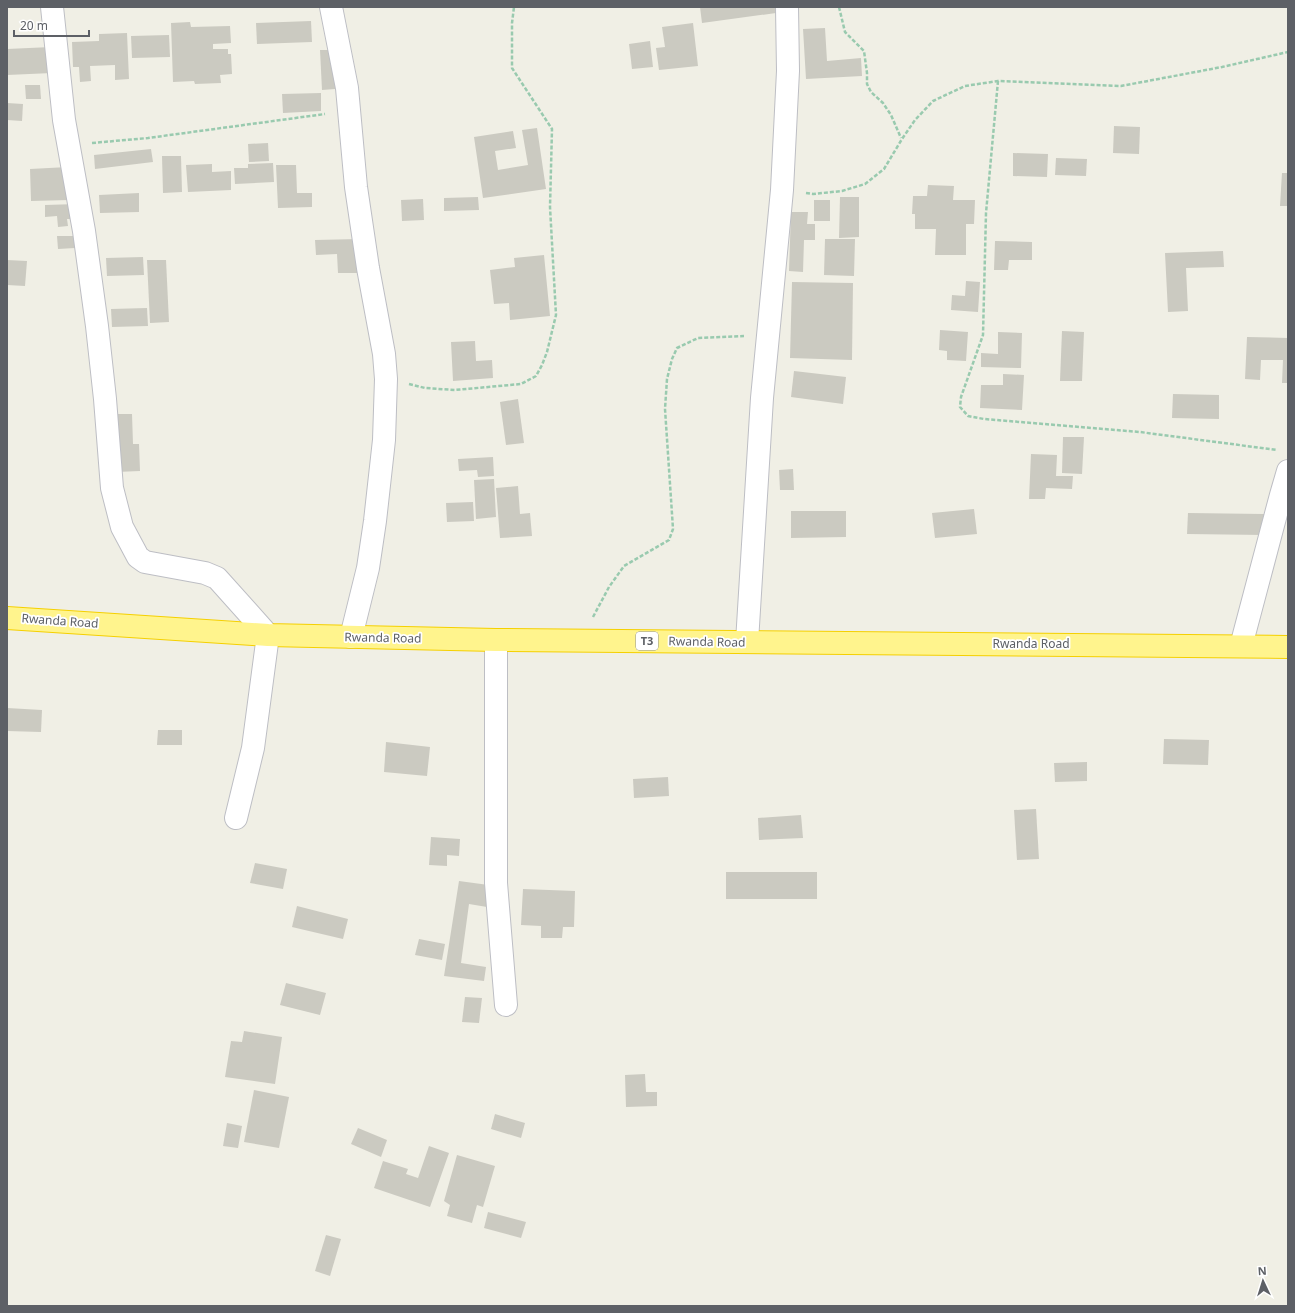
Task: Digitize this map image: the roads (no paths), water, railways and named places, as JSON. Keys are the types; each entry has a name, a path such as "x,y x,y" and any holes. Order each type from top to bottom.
{"highway":[{"name":"Rwanda Road","path":"7,618 268,636 496,640 1288,647"}],"street":[{"path":"52,7 64,120 84,231 97,326 105,399 112,488 122,527 138,557 145,562 205,573 218,578 268,636 253,748 236,818"},
{"path":"331,7 347,88 356,187 368,268 384,354 386,379 384,440 375,521 368,568 351,637"},
{"path":"747,642 762,398 782,190 788,71 787,7"},
{"path":"1241,646 1288,471"},
{"path":"496,640 496,883 506,1005"}]}
